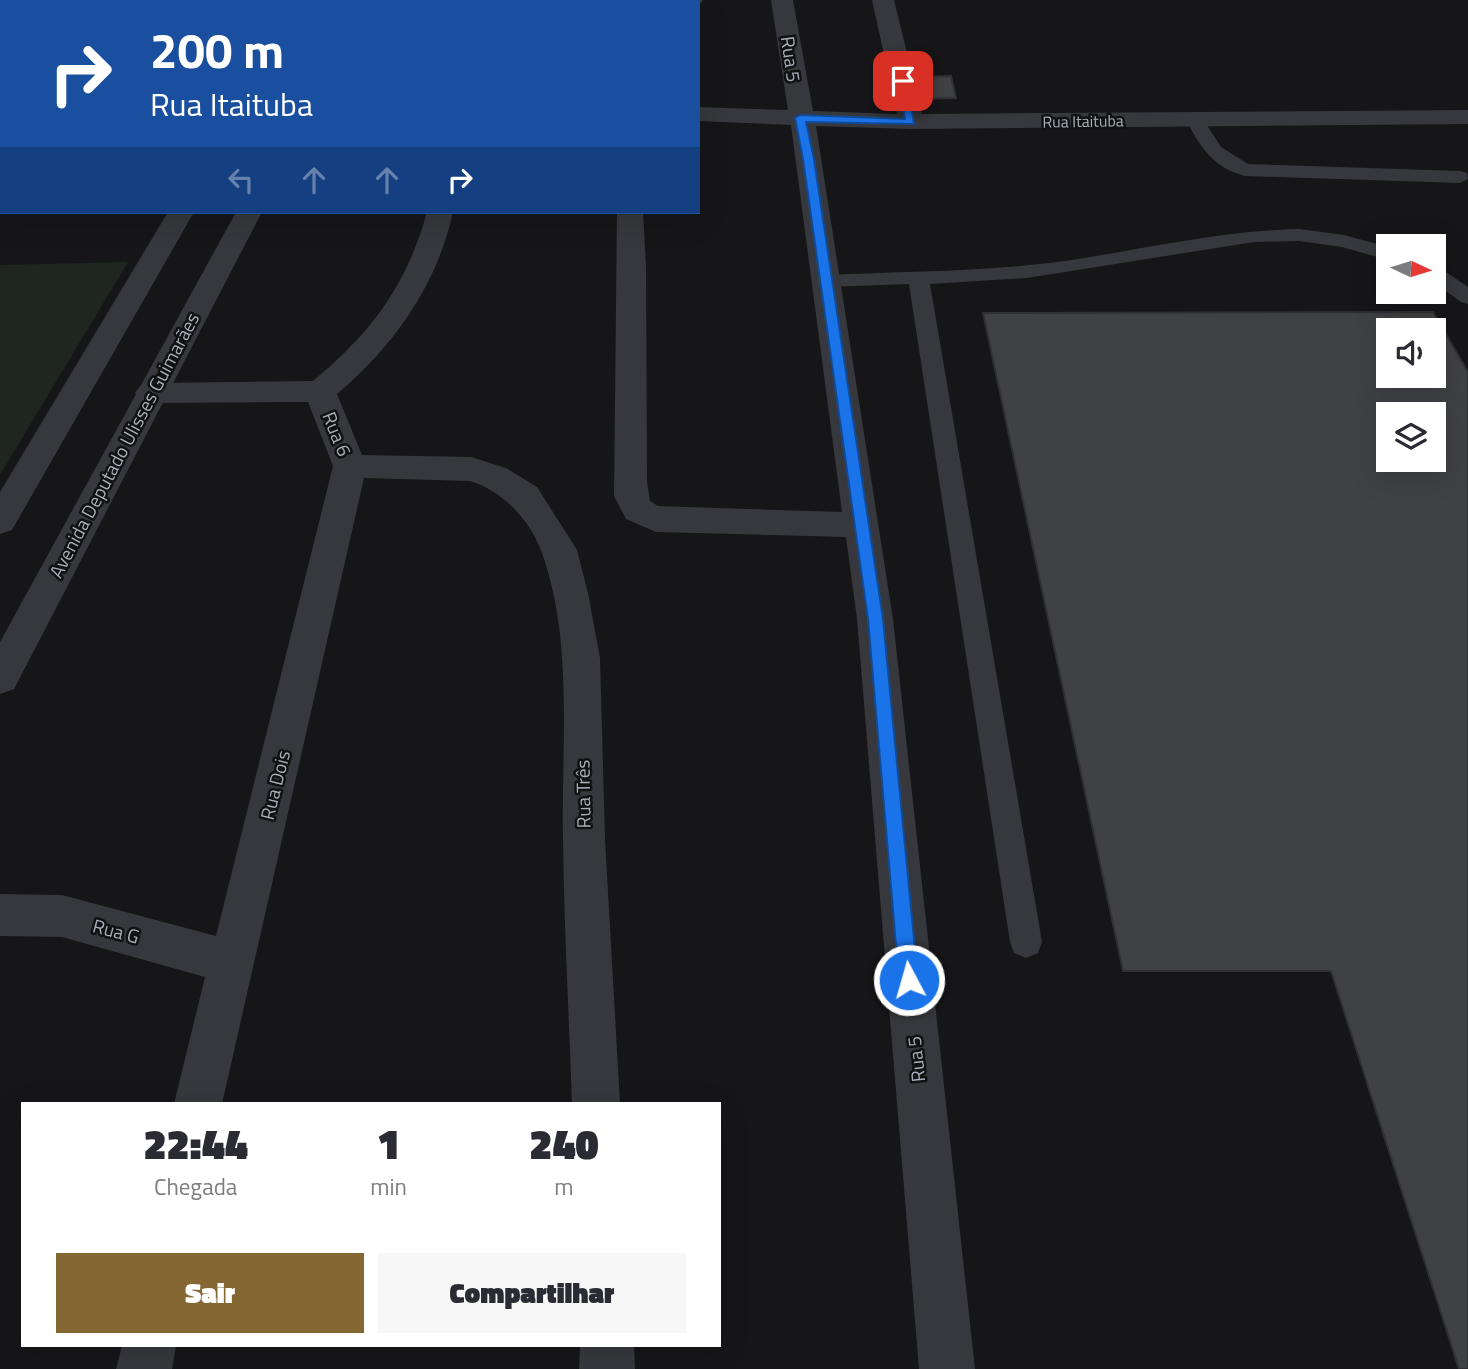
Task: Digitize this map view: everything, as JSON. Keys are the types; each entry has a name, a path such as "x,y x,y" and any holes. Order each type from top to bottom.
{"street":[{"name":"Rua 5","path":"782,0 876,619 947,1369"},
{"path":"883,0 911,122"},
{"name":"Rua Itaituba","path":"700,114 911,122 1468,117"},
{"path":"320,391 362,357 382,332 427,257 436,234 440,214"},
{"path":"630,214 631,499 642,516 656,519 860,525"},
{"name":"Avenida Deputado Ulisses Guimarães","path":"0,678 151,393 211,220"},
{"name":"Avenida Deputado Ulisses Guimarães","path":"0,522 211,220"},
{"name":"Rua 6","path":"151,393 320,391 350,466 471,470 494,476 525,496"},
{"name":"Rua Dois","path":"198,1102 350,466"},
{"name":"Rua Três","path":"525,496 559,550 570,593 581,658 584,839 596,1102"},
{"name":"Rua G","path":"0,915 62,916 230,962"},
{"path":"145,1369 149,1347"},
{"path":"607,1347 607,1369"}],"lane":[{"path":"1195,120 1212,152 1227,164 1245,170 1460,177"},
{"path":"826,281 1028,272 1264,234 1311,234 1376,249"},
{"path":"918,277 1026,942"},
{"path":"1446,281 1468,297"}],"shaded area":[{"path":"128,262 0,475 0,265"}],"building":[{"path":"951,76 956,98 916,99 911,77"},
{"path":"1433,312 1436,318 1376,318 1376,388 1446,388 1446,334 1468,372 1468,1369 1459,1369 1331,971 1123,971 983,313"}],"route":[{"path":"903,81 911,122 800,118 876,619 909,980"}]}
